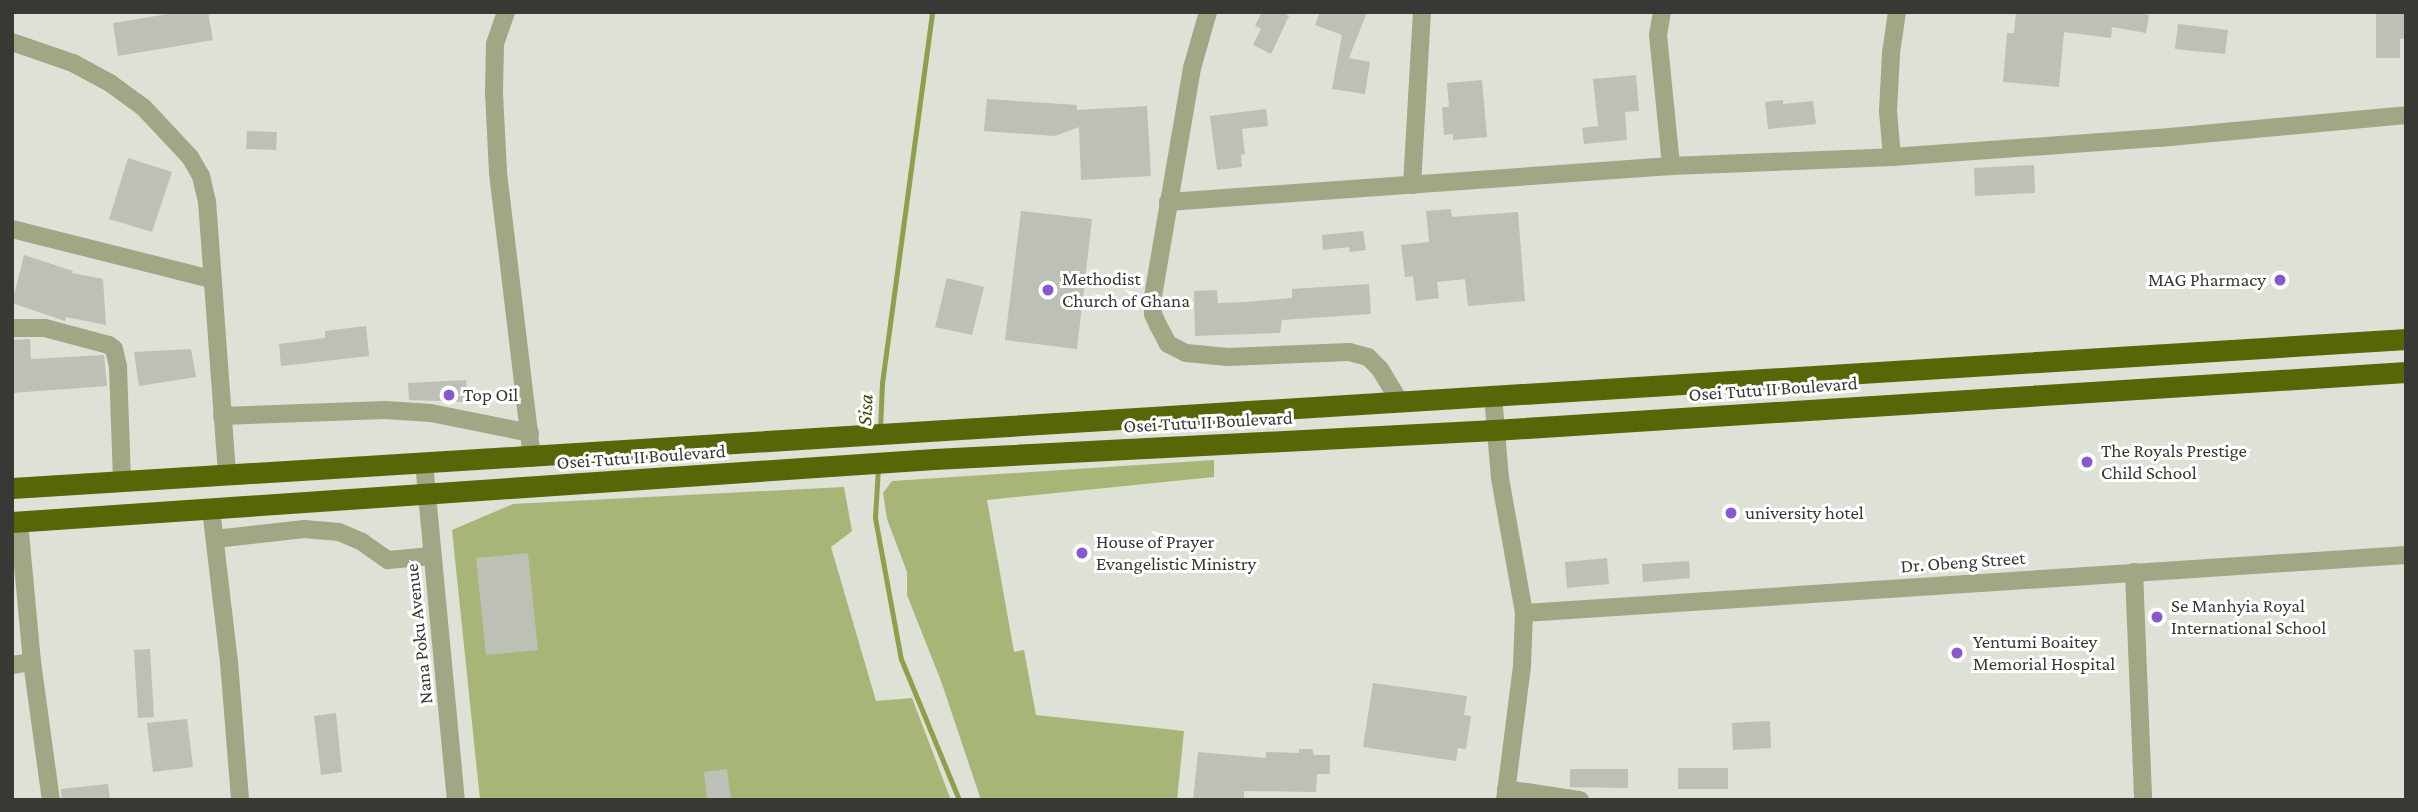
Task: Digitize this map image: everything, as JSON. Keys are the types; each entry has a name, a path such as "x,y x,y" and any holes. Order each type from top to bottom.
{"highway":[{"name":"Osei Tutu II Boulevard","path":"12,488 227,473 532,458 811,438 2406,339"},
{"name":"Osei Tutu II Boulevard","path":"15,522 933,459 1494,430 2406,372"}],"street":[{"path":"506,12 495,44 497,146 505,241 532,458"},
{"path":"1208,12 1192,68 1153,296 1153,314 1168,344 1186,353 1228,356 1349,352 1368,357 1381,369 1399,401"},
{"path":"1412,185 1422,12"},
{"path":"1662,12 1658,35 1671,166"},
{"path":"1892,157 1889,99 1891,52 1897,12"},
{"path":"12,42 73,63 110,83 144,107 190,157 201,176 207,201 227,473"},
{"path":"1168,202 1671,166 1892,157 2159,138 2406,115"},
{"path":"12,229 211,279"},
{"path":"12,328 45,328 109,345 114,349 118,366 122,480"},
{"path":"1493,395 1494,430 1524,613 1522,666 1506,794 1580,800"},
{"path":"222,416 385,410 431,413 530,433"},
{"name":"Nana Poku Avenue","path":"424,463 456,800"},
{"path":"211,509 240,800"},
{"path":"15,522 51,800"},
{"path":"215,539 270,532 327,531 362,542 388,560 432,556"},
{"name":"Dr. Obeng Street","path":"1524,613 2406,555"},
{"path":"2134,572 2143,800"},
{"path":"12,665 32,662"}],"green space":[{"path":"1214,460 1214,477 987,500 1014,652 1024,650 1036,715 1184,731 1177,800 981,800 941,681 907,595 907,572 887,519 883,493 892,481"},
{"path":"844,487 852,531 831,547 876,701 912,698 951,800 480,800 452,530 513,504"}],"building":[{"path":"180,12 208,12 213,40 118,56 113,23"},
{"path":"1262,12 1281,12 1289,16 1271,54 1253,45 1261,29 1255,26"},
{"path":"1320,12 1367,12 1349,58 1370,62 1365,94 1332,89 1342,35 1315,25"},
{"path":"2016,12 2131,12 2149,15 2146,33 2112,27 2111,38 2064,32 2059,87 2003,82 2007,33 2014,33"},
{"path":"2406,12 2406,38 2400,39 2400,58 2376,58 2376,13"},
{"path":"2178,24 2228,30 2225,54 2175,49"},
{"path":"1636,75 1639,111 1625,112 1627,140 1584,144 1582,128 1598,126 1593,79"},
{"path":"1482,80 1487,137 1453,140 1453,134 1444,135 1442,107 1449,107 1447,83"},
{"path":"987,99 1077,105 1077,110 1147,106 1151,176 1081,180 1079,127 1055,136 984,131"},
{"path":"1783,100 1783,104 1813,101 1816,124 1768,129 1765,102"},
{"path":"1266,109 1268,126 1242,129 1245,154 1241,155 1242,167 1217,170 1210,116"},
{"path":"247,131 277,132 276,150 246,149"},
{"path":"128,158 172,172 152,232 109,219"},
{"path":"2034,165 2035,193 1975,196 1974,168"},
{"path":"1451,209 1452,217 1518,212 1525,301 1468,306 1465,279 1437,282 1439,298 1416,301 1413,276 1405,277 1401,245 1429,242 1426,211"},
{"path":"1021,211 1092,219 1077,349 1005,340"},
{"path":"1363,231 1366,250 1350,252 1349,247 1323,250 1322,235"},
{"path":"24,255 73,271 72,273 103,279 106,325 66,317 65,321 12,303"},
{"path":"947,278 984,287 972,335 935,327"},
{"path":"1369,284 1371,314 1282,320 1280,333 1195,336 1194,291 1217,290 1218,303 1245,302 1292,298 1292,289"},
{"path":"366,326 369,356 281,366 279,344 325,338 325,331"},
{"path":"30,339 31,359 104,355 107,386 12,393 12,340"},
{"path":"191,349 196,377 139,386 134,352"},
{"path":"466,380 468,402 409,400 408,383"},
{"path":"528,553 538,650 486,655 476,558"},
{"path":"1607,558 1609,584 1567,588 1565,562"},
{"path":"1689,561 1690,578 1643,582 1642,564"},
{"path":"150,649 154,717 138,718 134,650"},
{"path":"1373,683 1467,696 1464,715 1471,716 1466,749 1458,748 1456,761 1363,747"},
{"path":"336,713 342,772 321,775 314,716"},
{"path":"187,719 193,767 153,772 147,723"},
{"path":"1770,721 1771,748 1733,750 1732,723"},
{"path":"1299,749 1312,749 1314,755 1330,755 1330,774 1317,774 1316,792 1244,791 1244,800 1193,800 1198,752 1266,758 1266,752 1299,753"},
{"path":"1678,768 1728,768 1728,789 1678,789"},
{"path":"727,769 731,800 707,800 704,772"},
{"path":"1570,769 1628,769 1628,788 1570,787"},
{"path":"108,784 110,800 62,800 61,789"}],"waterway":[{"name":"Sisa","path":"880,429 882,383 932,12"},
{"name":"Sisa","path":"878,467 875,518 901,659 959,800"}],"place":[{"name":"MAG Pharmacy","path":"2280,280"},
{"name":"Methodist Church of Ghana","path":"1048,290"},
{"name":"Top Oil","path":"449,395"},
{"name":"The Royals Prestige Child School","path":"2087,462"},
{"name":"university hotel","path":"1731,513"},
{"name":"House of Prayer Evangelistic Ministry","path":"1082,553"},
{"name":"Se Manhyia Royal International School","path":"2157,617"},
{"name":"Yentumi Boaitey Memorial Hospital","path":"1957,653"}]}
